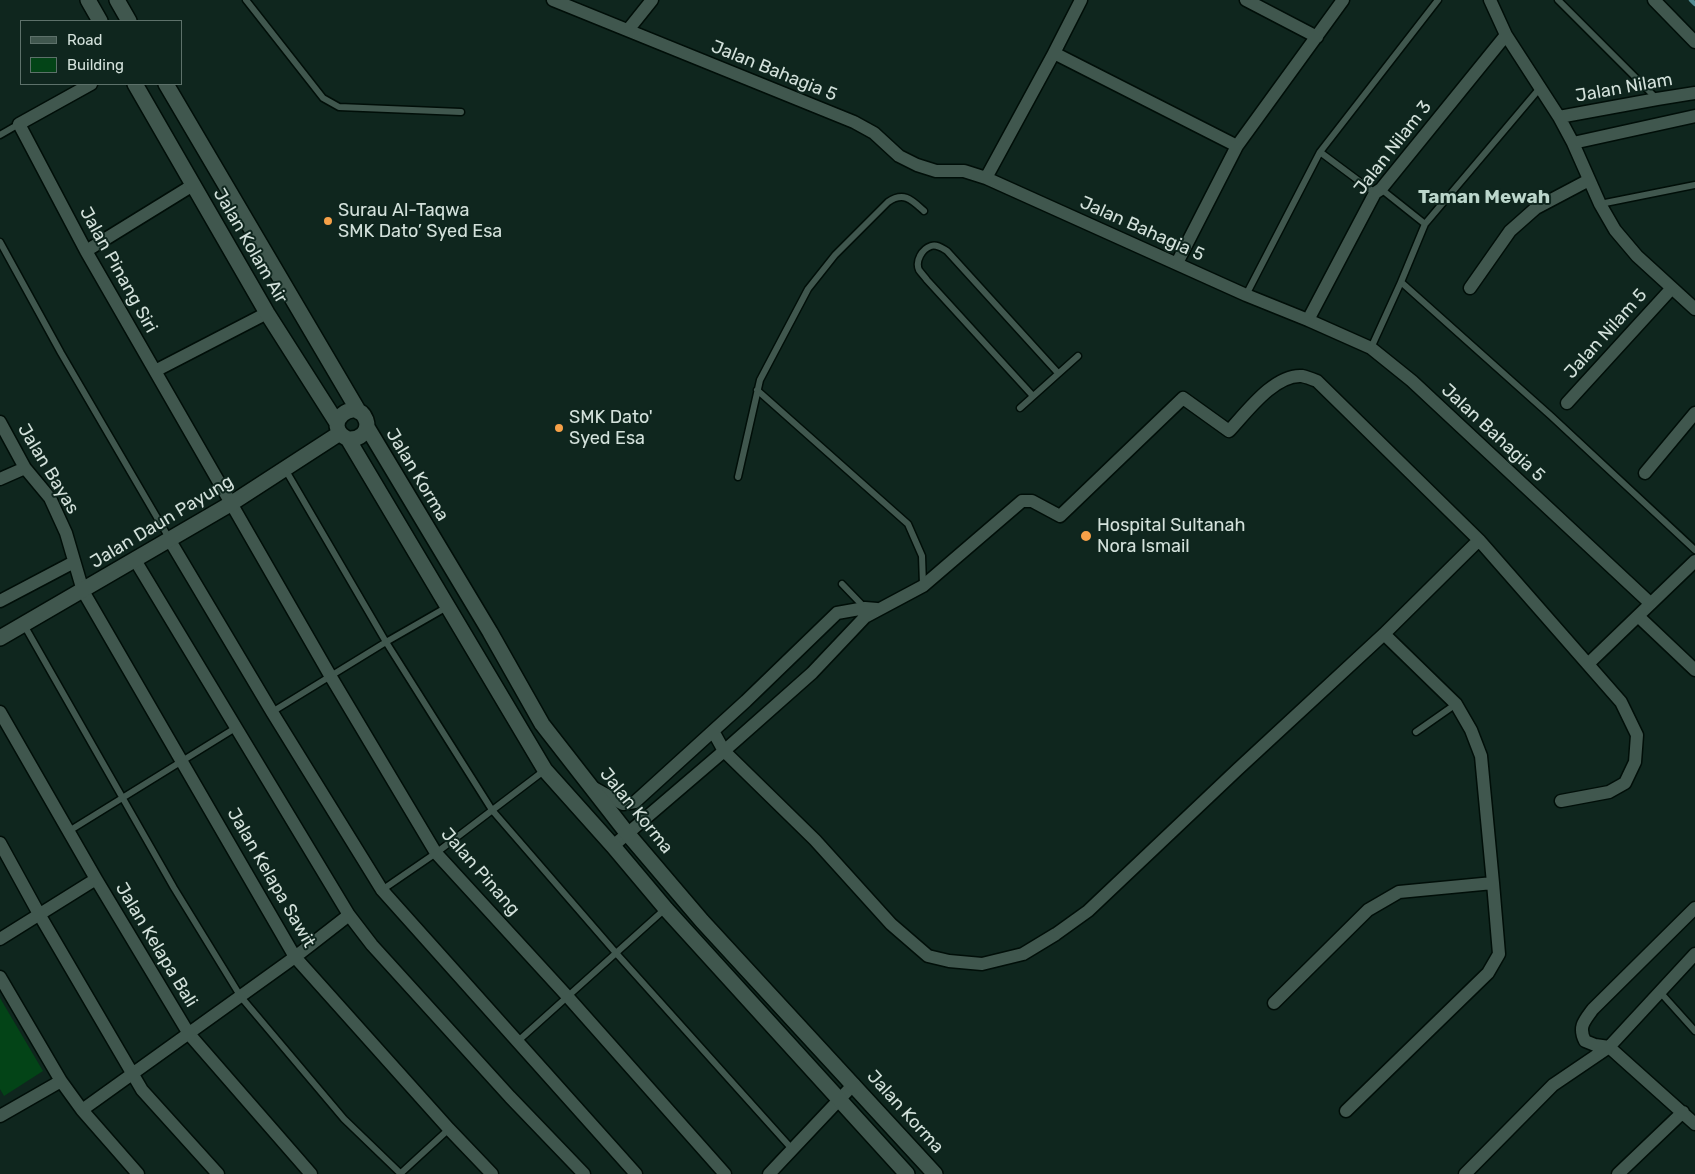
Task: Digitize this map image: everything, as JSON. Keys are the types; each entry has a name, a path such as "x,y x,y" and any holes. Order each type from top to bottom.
{"street":[{"path":"88,0 99,20"},
{"path":"117,0 128,20"},
{"name":"Jalan Bahagia 5","path":"553,0 854,122 874,133 899,156 917,166 936,171 964,170 986,178 1246,295 1371,348 1412,381 1650,603"},
{"path":"628,30 652,0"},
{"path":"986,178 1081,0"},
{"path":"1246,0 1317,37"},
{"path":"1177,263 1237,146 1343,0"},
{"path":"1490,0 1506,35 1559,117 1573,143 1600,204 1615,230 1637,256 1695,309"},
{"path":"1654,0 1695,42"},
{"name":"Jalan Nilam 3","path":"1308,320 1378,191 1506,35"},
{"path":"1054,53 1237,146"},
{"path":"19,124 88,85"},
{"name":"Jalan Kolam Air","path":"136,85 267,313 342,432"},
{"name":"Jalan Kolam Air","path":"167,85 359,412"},
{"name":"Jalan Nilam","path":"1559,117 1695,93"},
{"path":"1573,143 1695,116"},
{"name":"Jalan Pinang Siri","path":"19,124 86,251 232,503"},
{"path":"1470,288 1510,231 1536,208 1589,180"},
{"path":"86,251 193,186"},
{"name":"Jalan Nilam 5","path":"1567,403 1672,288"},
{"path":"155,371 267,313"},
{"path":"593,787 623,804 635,802 739,708 837,613 865,613 880,610 923,586 1022,501 1032,501 1060,516 1183,398 1229,431 1274,384 1286,379 1302,376 1317,381 1479,540 1589,663 1621,702 1637,735 1636,762 1625,783 1609,792 1561,801"},
{"path":"342,432 358,438 362,436 366,428 365,418 359,412 350,410 345,412 339,418 342,432 545,770 666,908 907,1174"},
{"path":"1645,473 1695,414"},
{"name":"Jalan Bayas","path":"0,422 26,468 50,498 66,533 83,590"},
{"name":"Jalan Korma","path":"366,428 490,632 542,724 593,787 626,833 702,921 935,1174"},
{"name":"Jalan Daun Payung","path":"0,638 232,503 342,432"},
{"path":"0,479 26,468"},
{"name":"Jalan Pinang","path":"232,503 331,677 436,853 568,997 725,1174"},
{"path":"169,539 272,712 382,890 636,1174"},
{"path":"713,732 724,751 815,840 891,924 928,956 949,961 982,964 1023,954 1056,934 1088,911 1231,775 1384,634 1479,540"},
{"path":"135,560 349,915 372,945 510,1097 584,1174"},
{"path":"1589,663 1695,561"},
{"path":"0,602 74,562"},
{"name":"Jalan Kelapa Sawit","path":"83,590 295,957 449,1129 492,1174"},
{"path":"613,846 812,673 865,613"},
{"path":"1638,616 1695,670"},
{"path":"1346,1111 1488,974 1499,954 1481,756 1471,730 1456,704 1384,634"},
{"path":"739,708 752,725"},
{"name":"Jalan Kelapa Bali","path":"0,712 5,732 69,831 189,1034 311,1174"},
{"path":"0,843 39,914 142,1090 218,1174"},
{"path":"0,939 96,879"},
{"path":"1274,1003 1368,910 1399,892 1494,883"},
{"path":"1695,908 1601,1000 1586,1018 1581,1033 1585,1041 1609,1047 1695,1124"},
{"path":"82,1110 295,957 349,915"},
{"path":"1465,1174 1553,1085 1609,1047 1695,954"},
{"path":"0,977 61,1081 82,1110 138,1174"},
{"path":"0,1115 61,1081"},
{"path":"770,1174 854,1084"},
{"path":"1618,1174 1683,1112"}],"lane":[{"path":"246,0 323,98 339,107 461,112"},
{"path":"1246,295 1320,152 1438,0"},
{"path":"1558,0 1657,99"},
{"path":"1371,348 1402,282 1424,224 1540,88"},
{"path":"0,135 19,124"},
{"path":"1320,152 1424,224"},
{"path":"1600,204 1695,186"},
{"path":"738,477 760,380 808,289 835,255 895,197 906,197 924,211"},
{"path":"0,242 61,353 169,539"},
{"path":"1033,396 923,275 919,269 918,260 922,253 931,246 939,246 946,251 1058,373"},
{"path":"1402,282 1552,416 1695,550"},
{"path":"1020,408 1078,356"},
{"path":"757,390 908,524 922,556 923,586"},
{"path":"285,469 386,642 492,810 616,953 792,1149"},
{"path":"842,584 865,613"},
{"path":"272,712 448,606"},
{"path":"24,625 174,888 240,997 344,1119 401,1174 449,1129"},
{"path":"1416,732 1456,704"},
{"path":"69,831 237,727"},
{"path":"382,890 436,853 545,770"},
{"path":"517,1042 666,908"},
{"path":"1659,991 1695,1030"}],"building":[{"path":"0,998 43,1071 4,1096 0,1089"}],"waterway":[{"path":"1691,0 1695,4"}],"place":[{"name":"Surau Al-Taqwa SMK Dato’ Syed Esa","path":"328,221"},
{"name":"SMK Dato' Syed Esa","path":"559,428"},
{"name":"Hospital Sultanah Nora Ismail","path":"1086,536"}],"district":[{"name":"Taman Mewah","path":"1484,198"}]}
